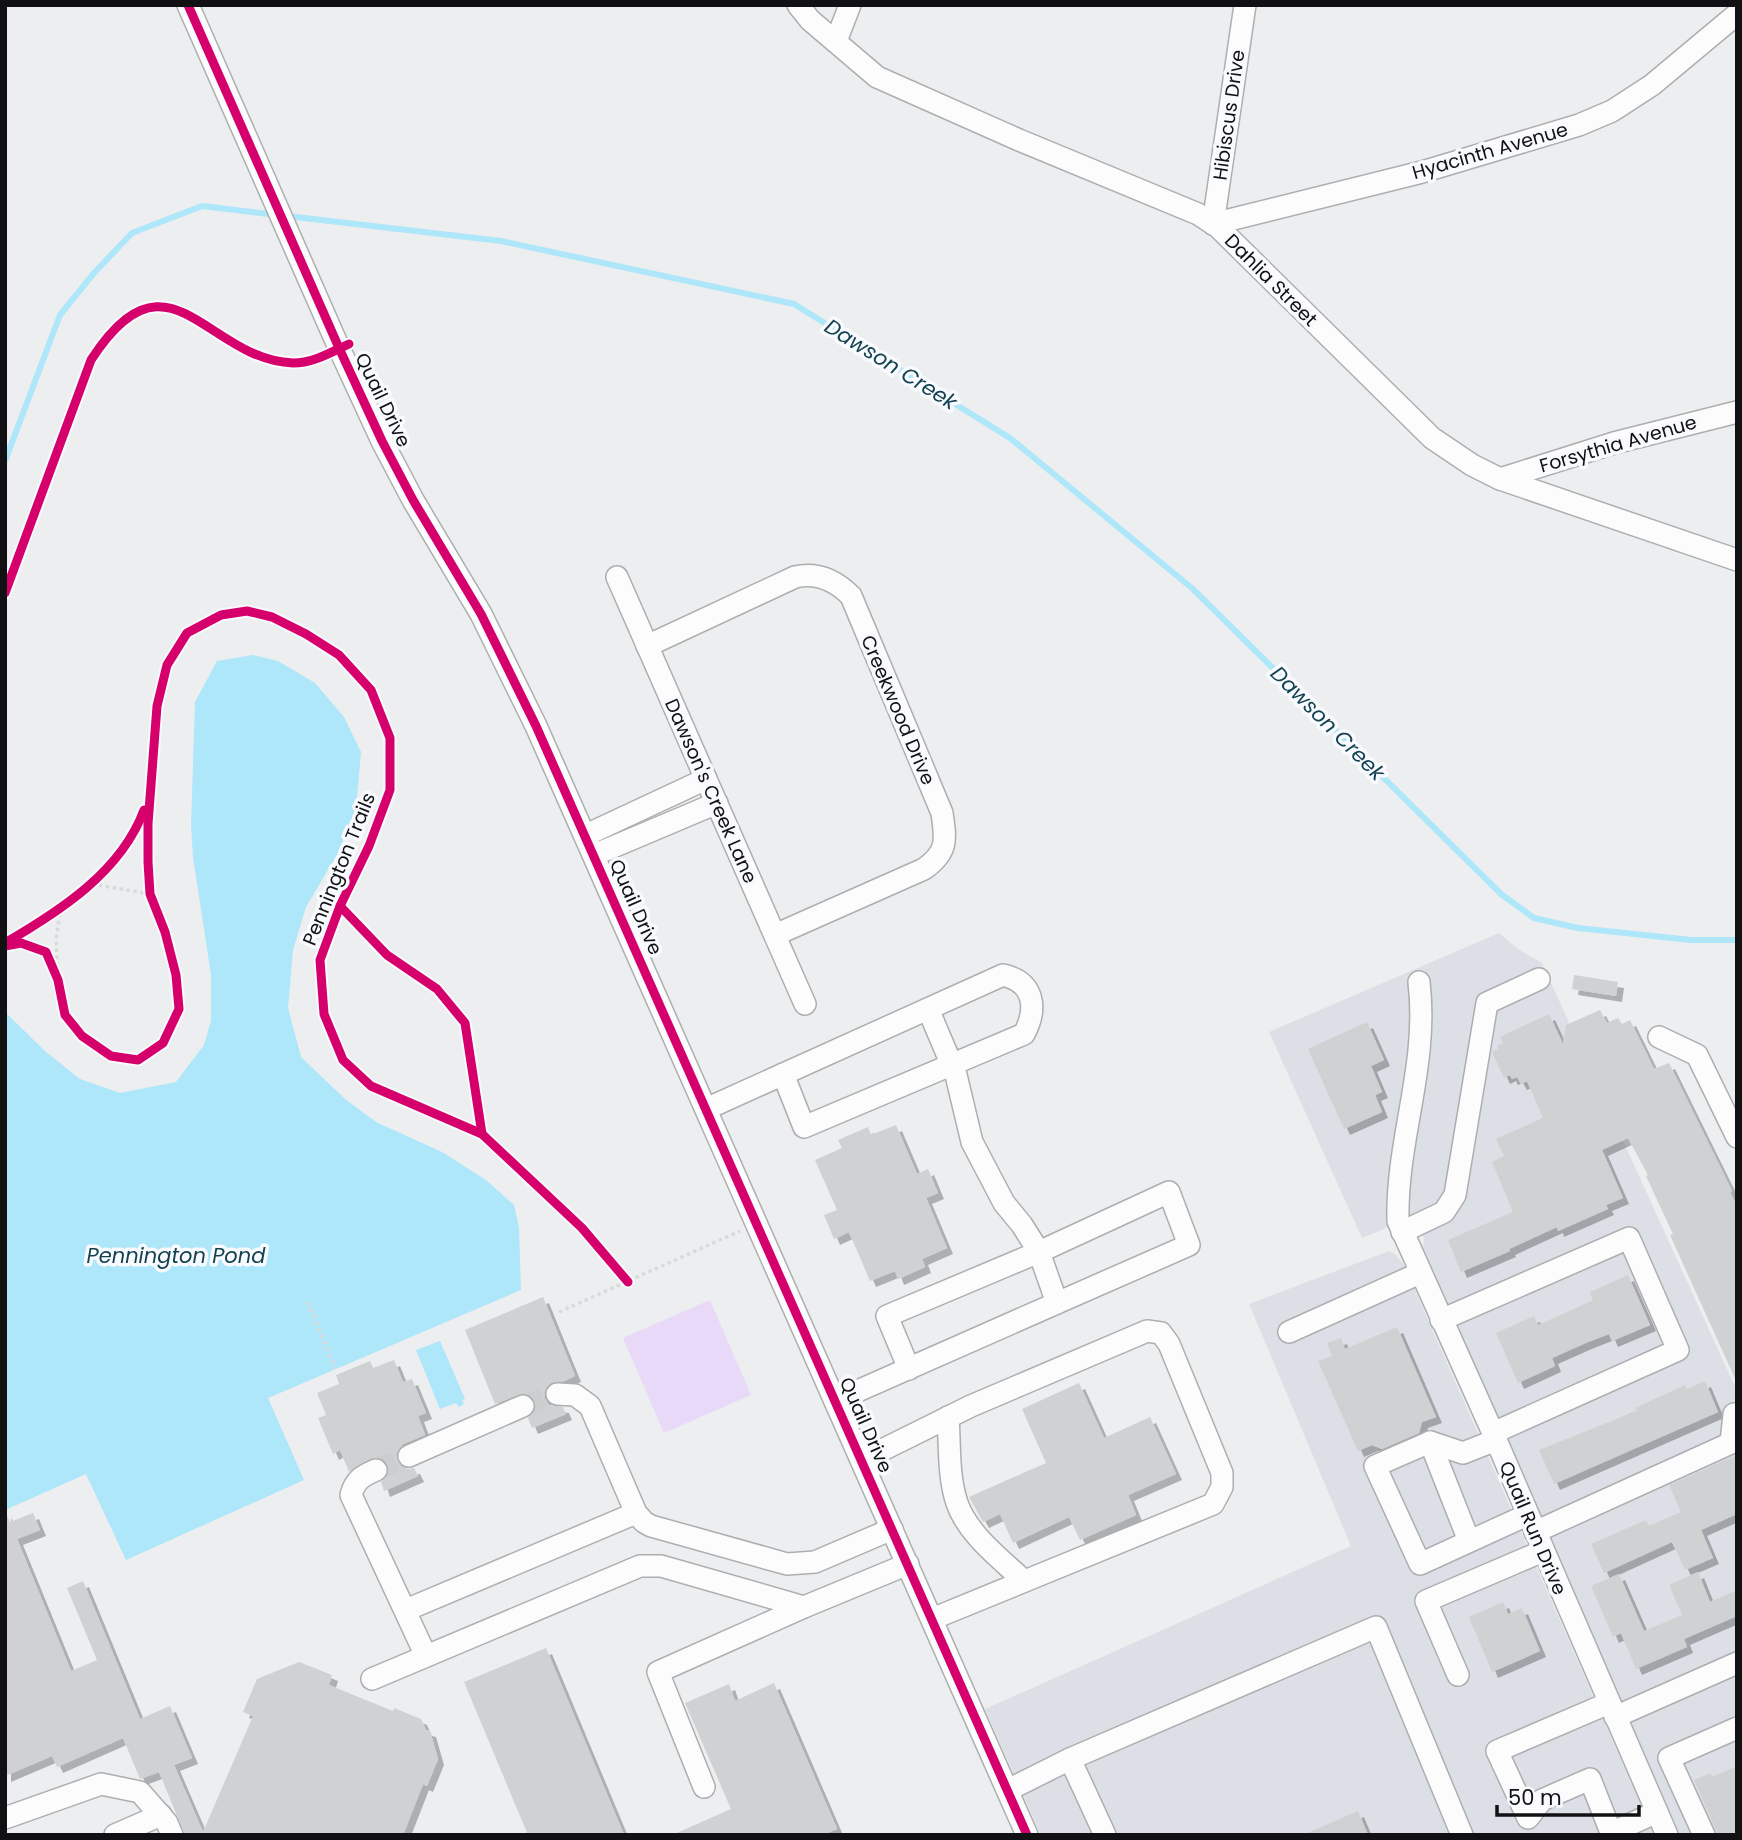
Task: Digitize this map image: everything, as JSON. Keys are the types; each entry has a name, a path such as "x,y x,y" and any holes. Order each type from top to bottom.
{"street":[{"name":"Quail Drive","path":"188,5 321,308 383,441 498,646 586,835 1027,1835"},
{"name":"Dahlia Street","path":"798,5 810,20 877,77 1019,140 1198,214 1213,224 1432,438 1472,465 1500,479 1737,560"},
{"path":"836,41 850,5"},
{"name":"Hibiscus Drive","path":"1213,224 1245,5"},
{"name":"Hyacinth Avenue","path":"1213,224 1422,172 1579,125 1612,111 1652,85 1737,14"},
{"name":"Forsythia Avenue","path":"1500,479 1614,443 1737,412"},
{"name":"Creekwood Drive","path":"647,646 806,574 830,580 851,596 942,813 946,837 943,850 936,860 923,869 775,935"},
{"name":"Dawson's Creek Lane","path":"617,577 805,1004"},
{"path":"586,835 706,779"},
{"path":"594,855 717,803"},
{"path":"706,1109 783,1074 1003,975 1018,978 1028,990 1032,1004 1031,1021 1024,1034 804,1126 783,1074"},
{"path":"1419,982 1422,1032 1397,1186 1400,1227 1444,1213 1455,1195 1487,1003 1539,979"},
{"path":"928,1009 952,1064 972,1142 1004,1203 1023,1225 1039,1252 1057,1303"},
{"path":"1659,1037 1698,1055 1737,1137"},
{"path":"835,1401 909,1369 1189,1245 1169,1192 1039,1252 887,1316 909,1369"},
{"name":"Quail Run Drive","path":"1400,1227 1495,1436 1667,1835"},
{"path":"1441,1320 1629,1238 1678,1350 1463,1453 1430,1442 1375,1466 1420,1564 1469,1541 1535,1532"},
{"path":"1289,1332 1420,1273"},
{"path":"862,1460 948,1417 1147,1331 1161,1333 1169,1344 1222,1473 1222,1487 1213,1504 932,1619"},
{"path":"557,1394 575,1395 590,1406 636,1513 643,1522 651,1526 787,1564 816,1562 892,1530"},
{"path":"409,1456 523,1406"},
{"path":"1458,1675 1426,1601 1535,1532 1731,1443 1734,1414"},
{"path":"948,1417 952,1477 960,1510 985,1543 1024,1581"},
{"path":"1430,1442 1469,1541"},
{"path":"376,1470 355,1483 351,1495 426,1657"},
{"path":"406,1610 636,1513"},
{"path":"704,1787 658,1672 908,1564"},
{"path":"372,1679 640,1566 661,1566 804,1607"},
{"path":"1008,1790 1070,1759 1377,1627 1462,1835"},
{"path":"1657,1812 1612,1834 1590,1779 1542,1800 1528,1818 1497,1751 1737,1663"},
{"path":"1639,1771 1737,1728"},
{"path":"1669,1758 1704,1835"},
{"path":"1070,1759 1105,1835"},
{"path":"5,1818 101,1784 140,1792 162,1815 172,1835"},
{"path":"115,1835 162,1815"}],"path":[{"path":"82,891 100,875"},
{"path":"149,883 155,906"},
{"path":"92,884 150,894"},
{"path":"51,914 71,899"},
{"path":"58,981 56,939 61,906"},
{"path":"46,952 61,992"},
{"path":"559,1312 758,1223"},
{"path":"620,1273 628,1282"},
{"path":"307,1302 335,1369"}],"shaded area":[{"path":"1499,933 1518,949 1542,963 1737,1391 1737,1835 1680,1835 1423,1250 1424,1239 1414,1216 1362,1238 1269,1032"},
{"path":"1389,1251 1395,1254 1405,1267 1654,1835 1041,1835 985,1709 1351,1546 1249,1304"},
{"path":"710,1300 751,1395 664,1433 623,1338"}],"water":[{"name":"Pennington Pond","path":"253,655 278,661 315,683 344,717 361,752 356,809 338,853 306,907 293,950 288,1008 301,1057 345,1099 376,1122 442,1152 486,1180 514,1205 519,1227 521,1290 268,1398 304,1480 126,1560 86,1474 5,1510 5,1012 46,1052 80,1079 120,1093 176,1082 204,1045 211,1021 211,975 193,857 191,825 195,702 217,661"},
{"path":"440,1341 465,1399 462,1400 464,1404 459,1407 456,1403 440,1409 416,1350"}],"building":[{"path":"1574,975 1618,982 1616,996 1572,989"},
{"path":"1600,1010 1607,1023 1618,1018 1622,1024 1630,1020 1654,1069 1669,1063 1732,1191 1730,1192 1737,1207 1737,1383 1670,1235 1673,1234 1646,1176 1648,1175 1628,1138 1602,1150 1623,1198 1606,1205 1608,1209 1558,1231 1557,1227 1461,1272 1448,1240 1513,1212 1492,1162 1504,1156 1496,1139 1543,1118 1527,1081 1521,1084 1517,1077 1512,1079 1510,1075 1504,1078 1492,1052 1499,1049 1497,1046 1503,1043 1500,1037 1549,1014 1563,1044 1566,1025"},
{"path":"1367,1022 1384,1060 1371,1066 1382,1092 1375,1095 1382,1112 1344,1129 1308,1049"},
{"path":"896,1125 917,1174 928,1169 938,1193 926,1198 947,1248 922,1259 925,1267 898,1279 895,1271 870,1281 849,1232 834,1239 824,1215 837,1210 815,1160 842,1148 838,1140 868,1127 871,1135"},
{"path":"1628,1275 1650,1325 1612,1341 1609,1334 1588,1342 1552,1358 1555,1366 1518,1383 1496,1333 1534,1316 1538,1325 1593,1300 1590,1292"},
{"path":"543,1297 575,1376 551,1383 544,1393 549,1405 563,1407 566,1414 532,1428 528,1418 536,1408 535,1400 524,1393 495,1404 465,1330"},
{"path":"1397,1327 1436,1417 1422,1422 1419,1433 1382,1449 1372,1445 1358,1451 1318,1361 1332,1356 1327,1343 1341,1338 1345,1349"},
{"path":"394,1360 403,1382 412,1379 426,1413 418,1416 425,1435 403,1444 396,1454 401,1466 414,1468 418,1476 384,1491 381,1482 389,1471 383,1459 371,1458 349,1472 340,1450 333,1454 318,1418 326,1415 317,1393 339,1384 336,1375 370,1361 373,1368"},
{"path":"1705,1381 1718,1412 1554,1484 1539,1450 1637,1410 1635,1408 1685,1385 1687,1389"},
{"path":"1079,1383 1104,1438 1150,1417 1176,1474 1128,1495 1136,1515 1080,1540 1069,1517 1013,1543 1000,1514 983,1522 969,1497 1046,1463 1022,1409"},
{"path":"1737,1455 1737,1514 1701,1530 1713,1558 1685,1570 1672,1542 1604,1573 1591,1544 1646,1520 1649,1526 1681,1512 1669,1485"},
{"path":"5,1512 10,1522 33,1513 40,1530 17,1539 71,1671 97,1660 67,1588 83,1581 140,1719 170,1706 192,1758 174,1765 203,1832 253,1716 243,1712 257,1679 299,1662 332,1675 329,1685 393,1711 394,1708 421,1719 426,1730 430,1731 438,1759 427,1786 423,1784 403,1835 185,1835 159,1772 140,1779 123,1738 57,1767 52,1756 5,1776"},
{"path":"1698,1572 1710,1602 1737,1590 1737,1616 1684,1639 1687,1647 1636,1669 1621,1633 1613,1637 1591,1586 1619,1574 1644,1631 1682,1615 1669,1585"},
{"path":"1503,1602 1508,1614 1522,1608 1540,1651 1492,1672 1469,1617"},
{"path":"546,1648 624,1835 528,1835 464,1682"},
{"path":"774,1683 837,1829 822,1835 672,1835 731,1809 685,1703 729,1684 735,1701"},
{"path":"1737,1766 1737,1835 1718,1835 1694,1780 1711,1773 1712,1777"},
{"path":"1358,1811 1368,1835 1303,1835"}],"waterway":[{"name":"Dawson Creek","path":"5,461 60,315 94,273 132,233 202,206 276,215"},
{"name":"Dawson Creek","path":"287,216 501,241 794,304 1010,438 1193,589 1501,894 1534,918 1578,928 1691,940 1737,940"}],"tunnel":[{"path":"523,1406 557,1394"},
{"path":"376,1470 409,1456"}],"cycle path":[{"path":"188,5 382,441 413,500 481,614 536,726 1027,1835"},
{"path":"5,593 91,360 119,326 143,309 166,307 189,315 263,357 293,363 315,359 349,344"},
{"name":"Pennington Trails","path":"5,946 21,943 46,952 58,980 65,1015 82,1036 111,1056 138,1060 163,1043 179,1009 176,975 165,932 150,894 148,824 157,706 167,665 187,633 221,615 247,611 272,617 306,634 339,655 371,690 390,738 390,790 320,960 324,1014 343,1060 371,1086 482,1134 582,1228 628,1282"},
{"path":"5,943 67,903 104,871 134,832 144,810"},
{"name":"Pennington Trails","path":"340,906 387,955 437,989 465,1023 482,1134"}]}
